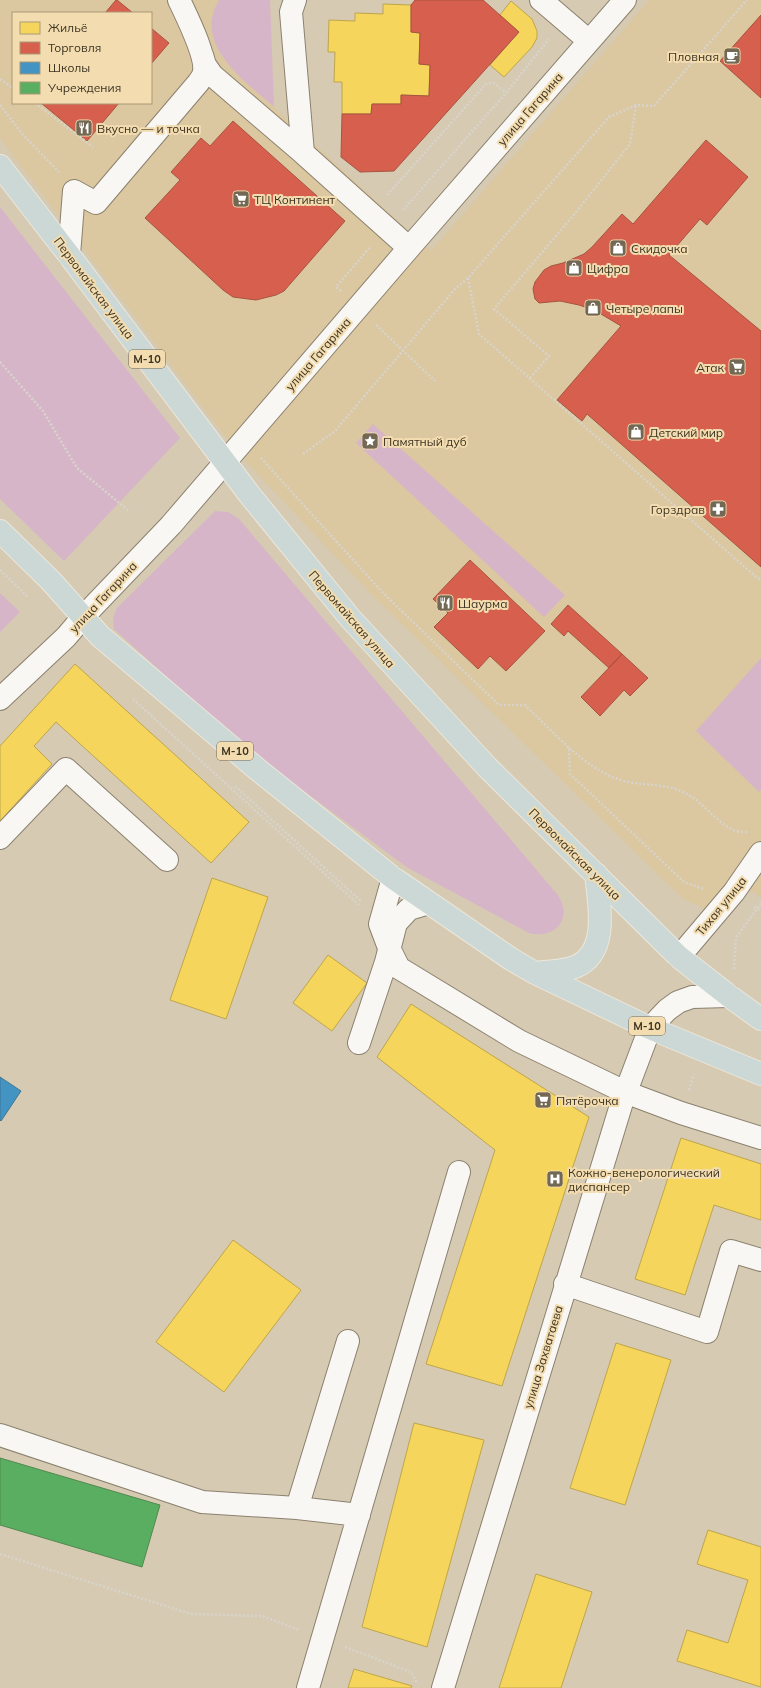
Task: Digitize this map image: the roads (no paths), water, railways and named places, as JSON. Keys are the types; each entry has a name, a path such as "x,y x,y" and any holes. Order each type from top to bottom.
{"highway":[{"name":"Первомайская улица","path":"0,166 249,494 360,630 487,767 679,957 761,1019"},
{"name":"М-10","path":"0,531 51,581 100,636 244,758 394,878 429,903 511,959 535,972 650,1028 761,1074"},
{"path":"535,972 562,970 576,967 588,959 598,938 601,916 596,874"}],"street":[{"path":"179,0 200,48 205,65 212,74 409,248"},
{"path":"296,0 291,12 303,153"},
{"path":"541,0 590,41"},
{"name":"улица Гагарина","path":"0,699 66,637 83,616 171,525 625,0"},
{"path":"69,255 74,191 96,203 198,83 204,74 200,48"},
{"path":"0,838 66,770 167,860"},
{"name":"Тихая улица","path":"679,957 758,864"},
{"path":"394,878 380,924 389,948 399,968 519,1041 624,1092 681,1113 761,1138"},
{"path":"359,1043 396,923 409,910 429,903"},
{"path":"650,1028 667,1010 678,1002 692,997 729,996"},
{"name":"улица Захватаева","path":"443,1688 624,1092 650,1028"},
{"path":"308,1688 459,1172"},
{"path":"565,1284 707,1332 731,1251 761,1260"},
{"path":"297,1508 348,1342"},
{"path":"0,1435 202,1502 297,1508 359,1515"}],"place":[{"name":"Пловная","path":"732,56"},
{"name":"Вкусно — и точка","path":"84,128"},
{"name":"ТЦ Континент","path":"241,199"},
{"name":"Скидочка","path":"618,248"},
{"name":"Цифра","path":"574,268"},
{"name":"Четыре лапы","path":"593,308"},
{"name":"Атак","path":"737,367"},
{"name":"Детский мир","path":"636,432"},
{"name":"Памятный дуб","path":"370,441"},
{"name":"Горздрав","path":"718,509"},
{"name":"Шаурма","path":"445,603"},
{"name":"Пятёрочка","path":"543,1100"},
{"name":"Кожно-венерологический диспансер","path":"555,1179"}]}
